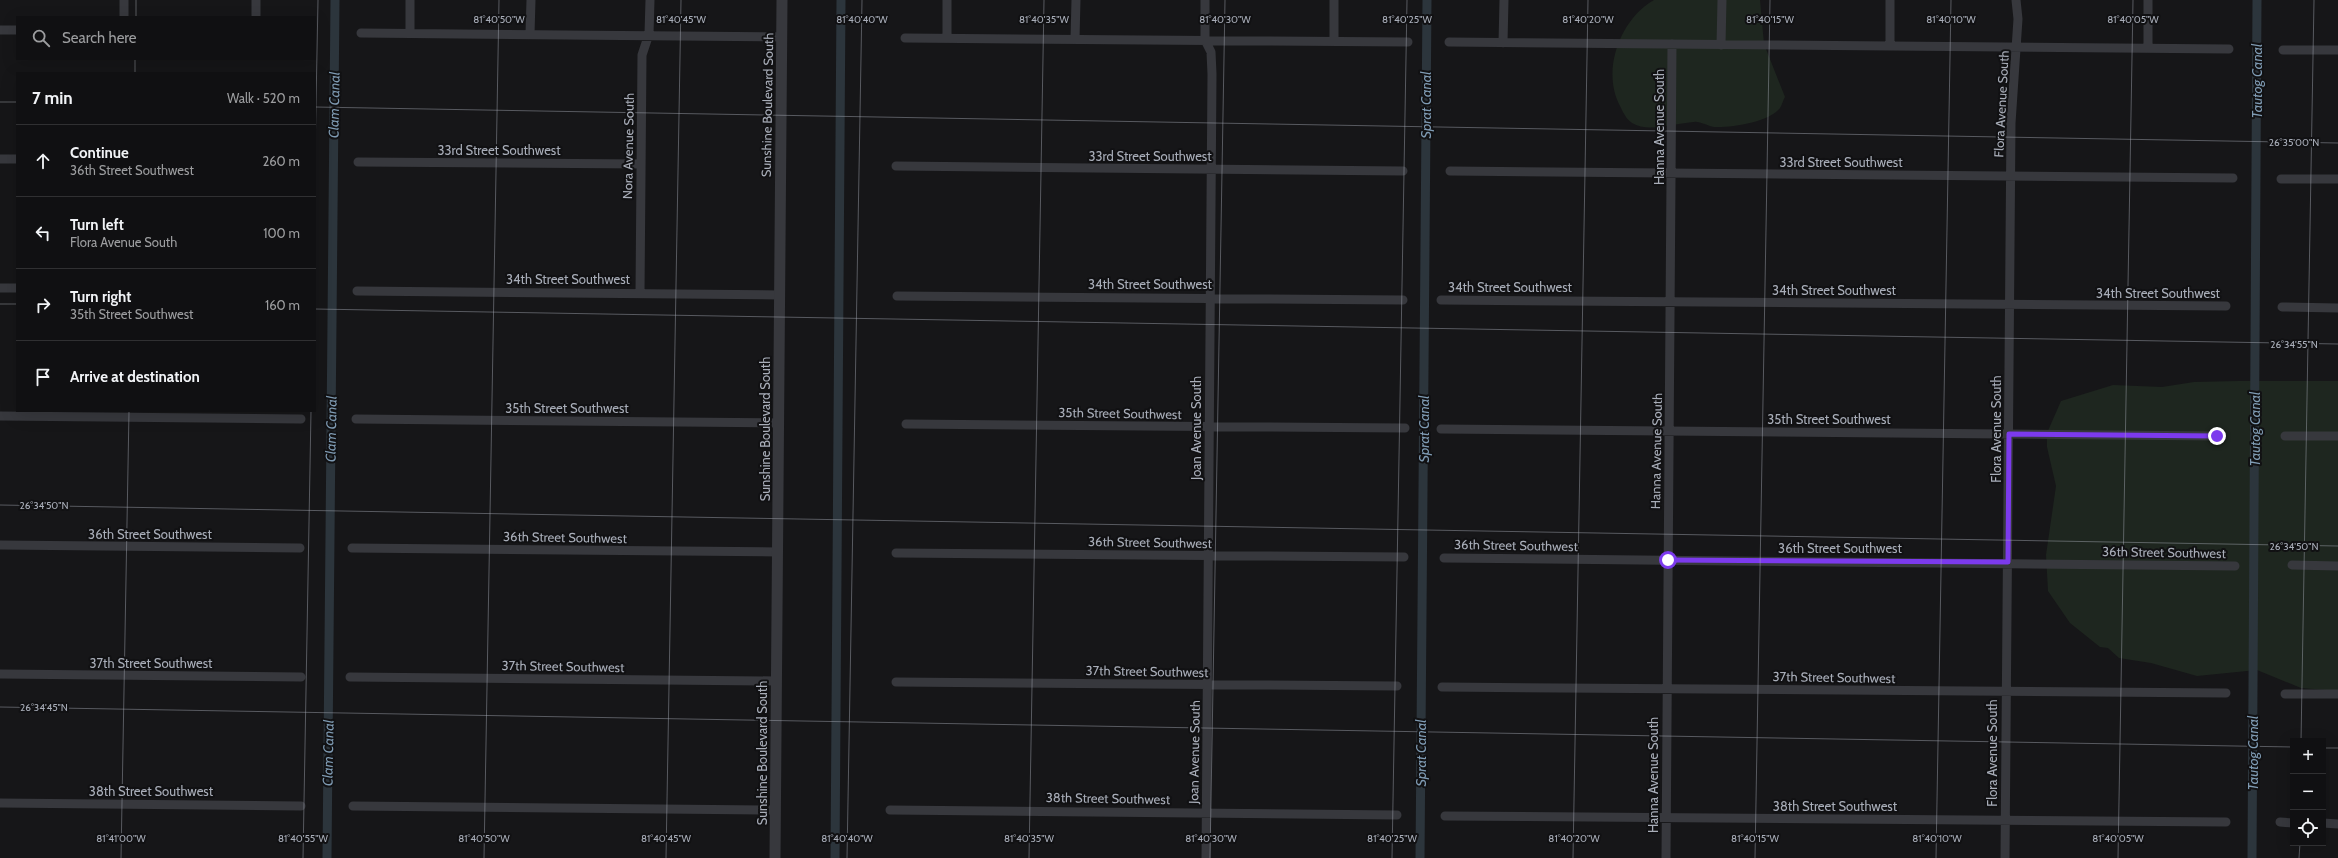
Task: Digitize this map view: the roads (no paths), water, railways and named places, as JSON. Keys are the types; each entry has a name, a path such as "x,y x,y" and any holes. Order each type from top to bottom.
{"street":[{"path":"124,0 124,16"},
{"path":"256,0 256,16"},
{"path":"410,0 410,34"},
{"path":"530,34 531,0"},
{"name":"Nora Avenue South","path":"640,293 642,55 649,34 650,0"},
{"name":"Sunshine Boulevard South","path":"775,858 782,0"},
{"path":"947,0 947,38"},
{"path":"1075,39 1076,0"},
{"name":"Joan Avenue South","path":"1205,0 1205,40 1211,52 1206,858"},
{"path":"1334,0 1334,41"},
{"path":"1503,43 1504,0"},
{"path":"1721,45 1722,0"},
{"path":"1890,0 1890,46"},
{"name":"Flora Avenue South","path":"2005,858 2011,176 2012,107 2018,19 2016,0"},
{"path":"2148,0 2148,48"},
{"path":"0,30 16,30"},
{"path":"361,33 649,34 782,37"},
{"path":"905,38 1408,42"},
{"path":"1449,42 2229,49"},
{"name":"Hanna Avenue South","path":"1666,858 1672,44"},
{"path":"2283,50 2338,50"},
{"path":"0,159 16,159"},
{"name":"33rd Street Southwest","path":"358,162 641,164"},
{"name":"33rd Street Southwest","path":"896,166 1404,171"},
{"name":"33rd Street Southwest","path":"1450,171 2233,178"},
{"path":"2281,179 2338,179"},
{"path":"0,288 16,288"},
{"name":"34th Street Southwest","path":"357,291 780,295"},
{"name":"34th Street Southwest","path":"897,296 1403,300"},
{"name":"34th Street Southwest","path":"1441,300 2226,306"},
{"path":"2282,308 2338,308"},
{"path":"0,416 301,419"},
{"name":"35th Street Southwest","path":"356,420 778,423"},
{"name":"35th Street Southwest","path":"906,424 1405,428"},
{"name":"35th Street Southwest","path":"1441,429 2217,436"},
{"path":"2285,436 2338,436"},
{"name":"36th Street Southwest","path":"0,545 300,548"},
{"name":"36th Street Southwest","path":"352,548 778,552"},
{"name":"36th Street Southwest","path":"896,553 1404,557"},
{"name":"36th Street Southwest","path":"1444,558 2008,562 2235,566"},
{"path":"2292,565 2338,566"},
{"name":"37th Street Southwest","path":"0,674 301,677"},
{"name":"37th Street Southwest","path":"350,677 776,681"},
{"name":"37th Street Southwest","path":"896,682 1397,686"},
{"name":"37th Street Southwest","path":"1442,687 2226,693"},
{"path":"2285,694 2338,694"},
{"name":"38th Street Southwest","path":"0,803 301,806"},
{"path":"353,806 775,810"},
{"name":"38th Street Southwest","path":"890,810 1396,815"},
{"name":"38th Street Southwest","path":"1445,816 2226,822"},
{"path":"2280,822 2290,823"},
{"path":"2326,823 2338,824"}],"waterway":[{"name":"Clam Canal","path":"327,858 335,0"},
{"path":"835,858 841,0"},
{"name":"Sprat Canal","path":"1420,858 1427,0"},
{"name":"Tautog Canal","path":"2252,858 2257,0"}]}
